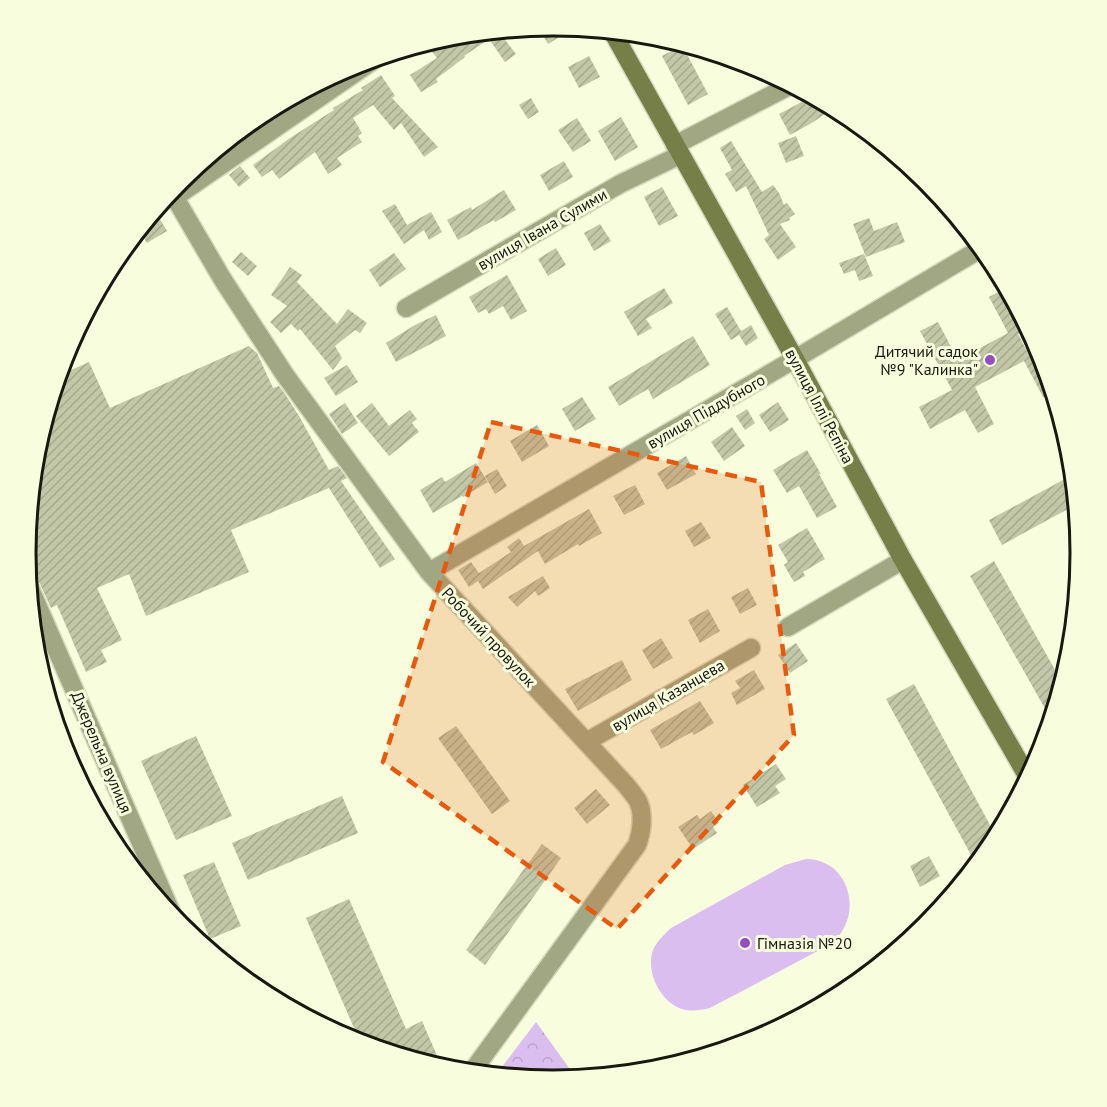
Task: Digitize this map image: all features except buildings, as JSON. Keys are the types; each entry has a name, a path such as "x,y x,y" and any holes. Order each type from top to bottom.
{"street":[{"name":"вулиця Іллі Рєпіна","path":"617,40 795,359 903,560 1024,770"},
{"path":"200,176 342,81"},
{"name":"вулиця Івана Сулими","path":"406,308 783,90"},
{"name":"Робочий провулок","path":"176,200 223,280 285,375 429,572 626,785 638,802 641,834 637,845 477,1065"},
{"name":"вулиця Піддубного","path":"429,572 974,253"},
{"path":"788,627 903,560"},
{"name":"Джерельна вулиця","path":"39,609 163,894"},
{"name":"вулиця Казанцева","path":"586,742 751,648"}],"highlighted area":[{"path":"491,422 761,482 794,735 617,929 383,762"}],"green space":[{"path":"806,859 822,862 834,869 843,880 848,893 850,907 847,921 840,934 829,945 710,1008 685,1010 666,999 655,983 651,964 655,946 664,934 785,865"},
{"path":"536,1022 571,1070 520,1070 501,1068"}],"place":[{"name":"Дитячий садок №9 \"Калинка\"","path":"990,360"},
{"name":"Гімназія №20","path":"745,943"}]}
